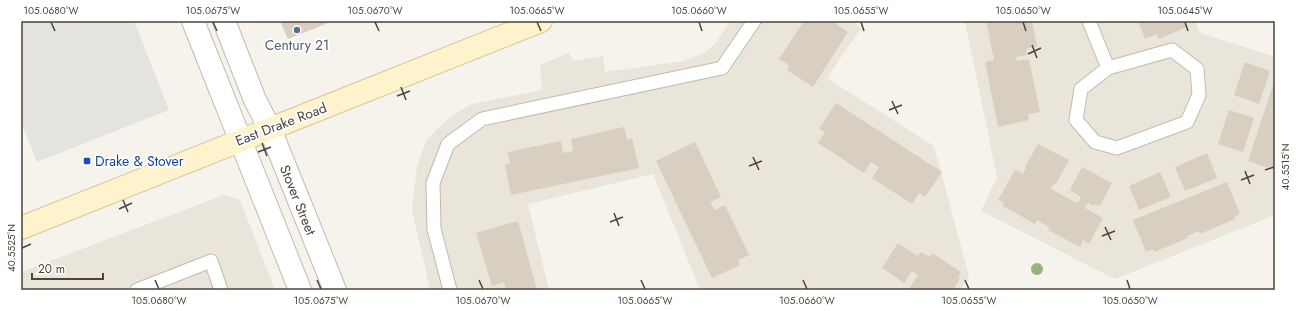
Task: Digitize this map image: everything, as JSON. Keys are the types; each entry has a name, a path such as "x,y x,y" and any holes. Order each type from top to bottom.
{"main road":[{"name":"East Drake Road","path":"21,228 541,21"}],"street":[{"path":"193,21 300,290"},
{"name":"Stover Street","path":"224,21 255,100 270,129 335,290"}],"lane":[{"path":"450,290 434,229 433,183 448,144 482,119 722,68 754,21"},
{"path":"1089,21 1108,68"},
{"path":"1172,50 1197,69 1199,95 1187,122 1117,148 1095,142 1076,120 1081,89 1108,68 1172,50"},
{"path":"137,290 211,261 222,290"}],"shaded area":[{"path":"21,21 134,21 169,110 37,162 21,122"},
{"path":"730,21 852,21 861,28 827,78 934,146 969,276 960,290 700,290 653,174 528,204 549,290 430,290 412,210 417,166 427,139 451,116 472,104 542,90 540,65 569,53 573,61 603,56 605,72 684,61 706,52 715,44"},
{"path":"965,21 1195,21 1200,33 1275,57 1275,215 1115,279 981,211 997,177"},
{"path":"224,195 240,200 275,290 21,290 21,272"}],"building":[{"name":"Century 21","path":"280,21 333,21 288,39"},
{"path":"804,21 832,21 848,32 813,87 787,70 789,65 779,59"},
{"path":"986,21 1032,21 1037,46 1026,49 1027,55 1016,57 1017,61 1029,59 1040,112 1028,114 1029,120 998,127 985,62 994,60"},
{"path":"1138,21 1185,21 1187,27 1159,39 1157,34 1145,39"},
{"path":"1245,62 1270,71 1259,104 1234,95"},
{"path":"1275,79 1275,170 1248,161"},
{"path":"836,103 942,172 925,197 919,193 912,204 872,178 879,167 871,162 864,173 818,143 825,132 819,129"},
{"path":"1229,110 1254,118 1243,152 1218,144"},
{"path":"624,127 627,140 632,138 639,168 511,195 505,165 510,164 508,152 561,141 563,153 573,151 571,139"},
{"path":"695,142 721,197 710,202 715,210 725,205 749,255 738,260 740,265 712,278 656,161"},
{"path":"1038,144 1069,160 1056,184 1054,183 1051,189 1077,203 1081,197 1070,190 1082,167 1112,183 1100,206 1095,204 1093,206 1088,203 1085,208 1103,218 1089,244 1083,240 1080,247 1048,230 1049,227 1037,220 1035,224 1003,206 1004,203 998,200 1015,170 1023,174 1026,168 1025,167"},
{"path":"1207,153 1217,178 1185,191 1175,167"},
{"path":"1160,172 1171,197 1139,210 1129,186"},
{"path":"1227,182 1240,214 1234,217 1235,219 1200,234 1199,231 1187,236 1188,238 1154,252 1153,249 1146,252 1133,220"},
{"path":"518,221 537,290 506,290 504,282 492,286 476,233"},
{"path":"898,243 918,256 921,252 930,257 932,253 961,272 958,278 960,279 953,290 908,290 918,275 912,271 904,283 882,268"}],"place":[{"name":"Century 21","path":"297,30"},
{"name":"Drake & Stover","path":"87,161"}]}
